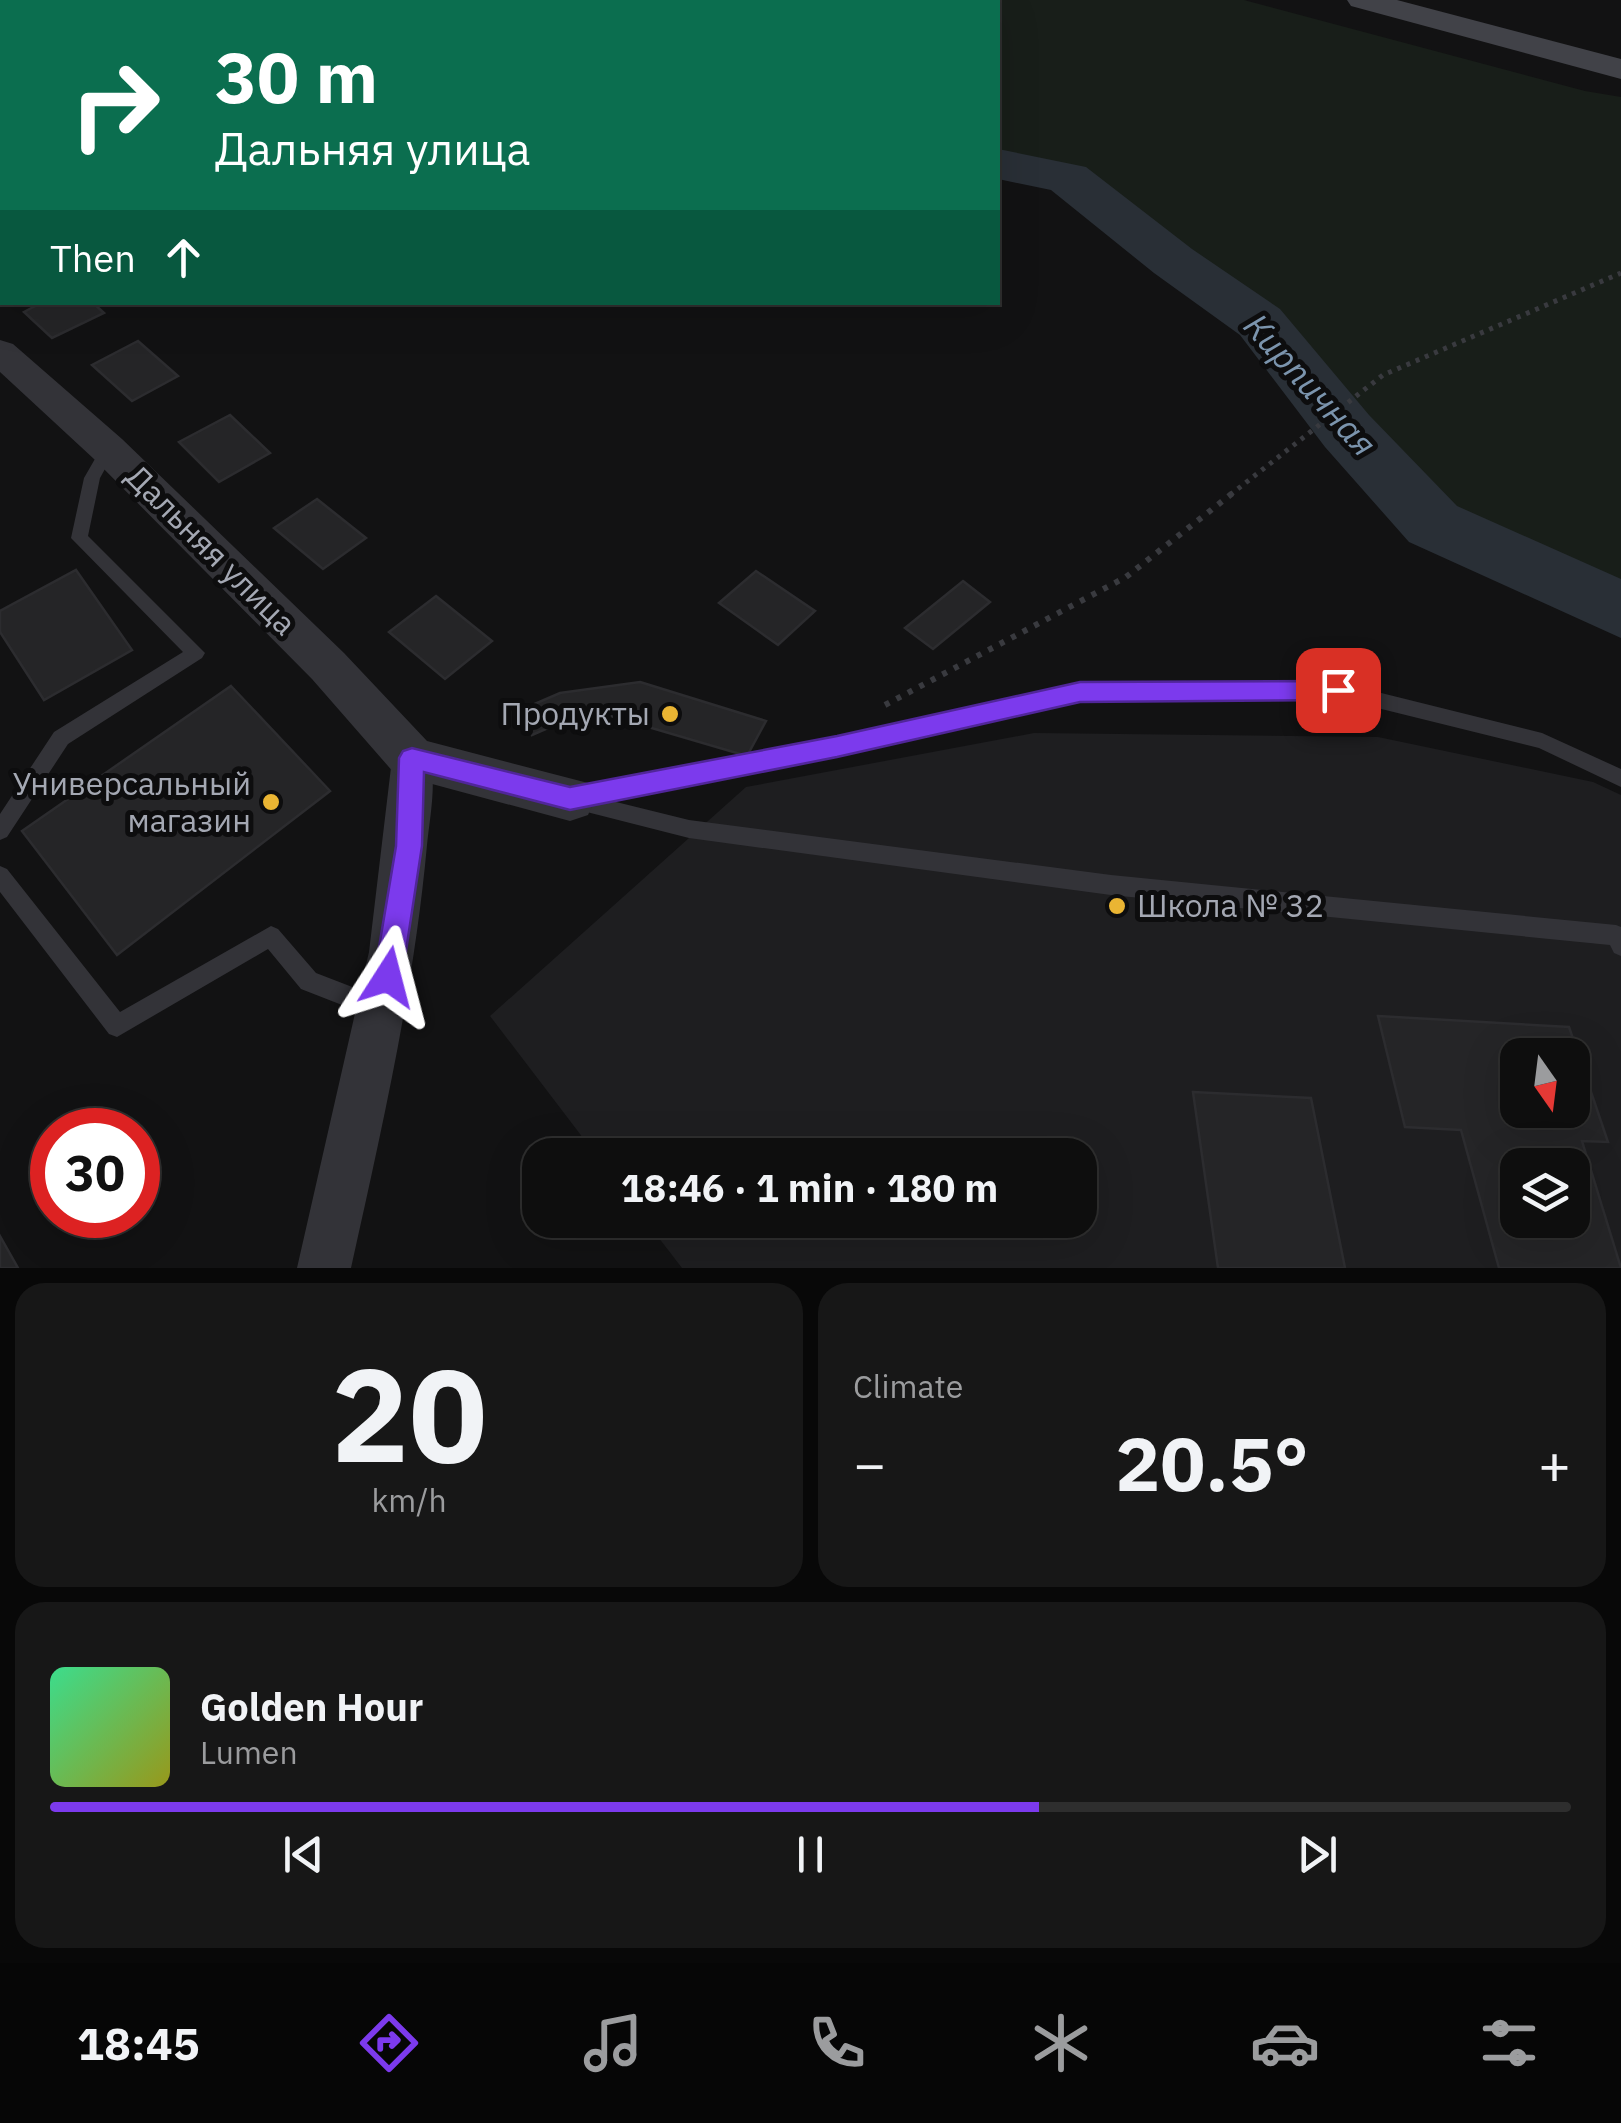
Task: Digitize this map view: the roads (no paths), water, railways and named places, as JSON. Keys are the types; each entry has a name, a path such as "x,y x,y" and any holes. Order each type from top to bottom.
{"main road":[{"path":"1362,0 1621,69"}],"street":[{"name":"Дальняя улица","path":"0,352 108,449 328,666 412,758"},
{"path":"332,1259 383,1010 409,846 412,758 570,799"}],"lane":[{"path":"0,831 61,738 196,653 80,538 92,478 108,449"},
{"path":"570,799 837,747 1080,692 1338,690 1542,741 1621,778"},
{"path":"570,799 689,829 1111,885 1616,935 1621,946"},
{"path":"0,876 117,1026 271,936 309,981 383,1010"}],"waterway":[{"name":"Кирпичная","path":"1000,164 1068,178 1173,261 1260,322 1347,431 1433,524 1621,610"}],"place":[{"name":"Продукты","path":"670,714"},
{"name":"Универсальный магазин","path":"271,802"},
{"name":"Школа № 32","path":"1117,906"}]}
